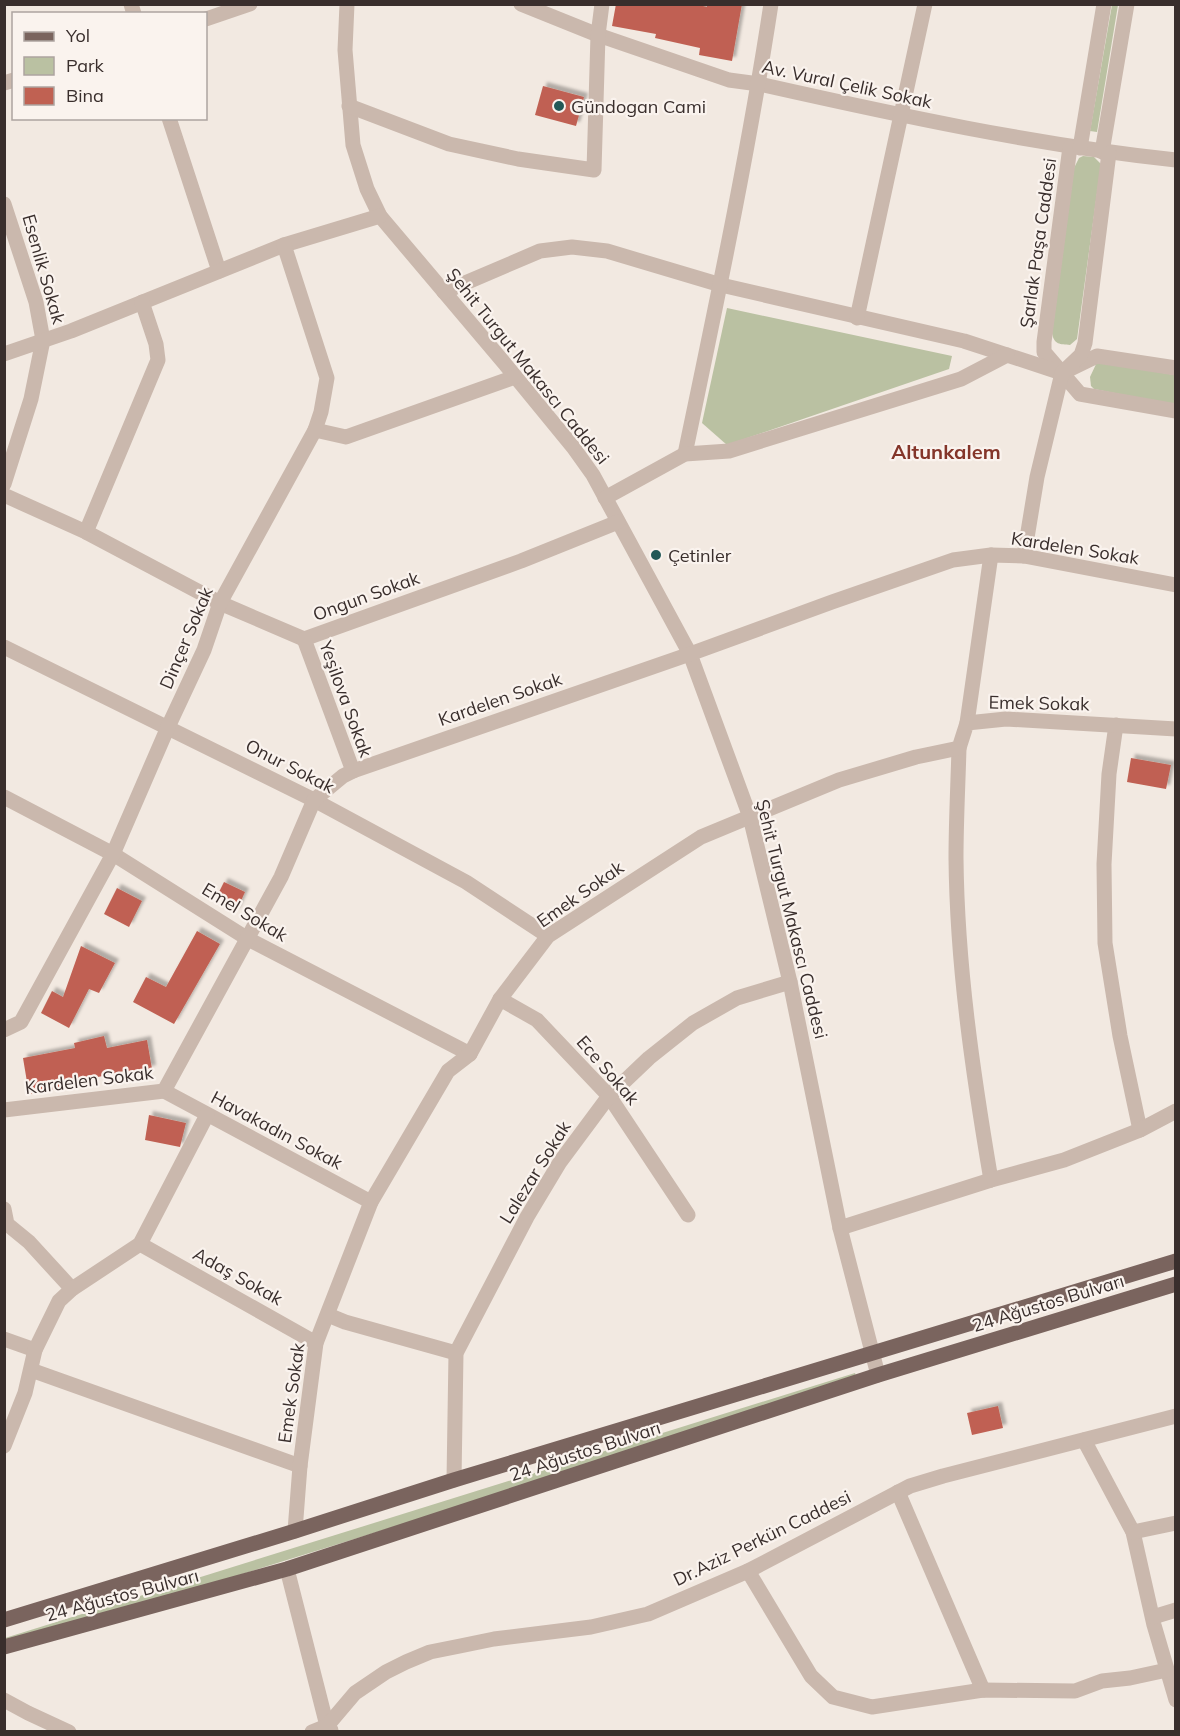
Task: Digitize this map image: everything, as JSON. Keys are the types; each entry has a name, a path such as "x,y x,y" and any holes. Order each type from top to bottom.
{"main road":[{"name":"24 Ağustos Bulvarı","path":"4,1620 454,1480 1176,1261"},
{"name":"24 Ağustos Bulvarı","path":"4,1647 287,1569 878,1375 1176,1284"}],"street":[{"name":"Şehit Turgut Makascı Caddesi","path":"347,4 345,50 353,145 360,170 380,216 573,447 592,475 690,654 750,817 790,982 840,1228 878,1375"},
{"name":"Av. Vural Çelik Sokak","path":"521,4 598,35 729,80 759,84 900,115 1075,148 1176,160"},
{"path":"349,106 449,144 519,159 594,170 598,35 602,4"},
{"path":"685,454 721,285 759,84 771,4"},
{"path":"857,318 925,4"},
{"name":"Şarlak Paşa Caddesi","path":"1104,4 1075,148 1044,352 1080,394 1176,411"},
{"path":"1024,556 1037,477 1062,373 1081,355 1085,343 1105,152 1126,4"},
{"path":"207,19 246,5"},
{"path":"170,120 219,271"},
{"name":"Esenlik Sokak","path":"4,204 36,302 43,340 31,399 4,484"},
{"path":"4,354 71,331 284,245 380,216"},
{"name":"Dinçer Sokak","path":"4,1030 21,1022 113,854 204,650 220,603 315,430 327,378 284,245"},
{"path":"444,292 540,251 572,247 607,251 721,285 964,341 1062,373 1097,356 1176,368"},
{"path":"86,532 158,360 156,344 142,302"},
{"path":"605,498 685,454 729,451 961,379 1007,355"},
{"path":"315,430 346,438 515,376"},
{"name":"Ongun Sokak","path":"4,495 86,532 220,603 304,639 521,561 618,522"},
{"path":"967,723 991,555"},
{"name":"Kardelen Sokak","path":"4,1110 164,1090 281,877 314,800 352,771 953,560 991,555 1024,556 1176,585"},
{"name":"Yeşilova Sokak","path":"304,639 352,771"},
{"name":"Onur Sokak","path":"4,647 314,800 466,882 548,936"},
{"name":"Emek Sokak","path":"295,1531 300,1466 316,1343 371,1202 448,1071 470,1054 500,999 548,936 701,837 839,780 916,757 959,748 967,723 1006,719 1176,729"},
{"path":"1116,725 1109,774 1104,864 1105,943 1120,1036 1140,1130"},
{"path":"959,748 956,858 965,1006 991,1180"},
{"name":"Emel Sokak","path":"4,797 113,854 248,939 470,1054"},
{"name":"Lalezar Sokak","path":"454,1480 456,1353 527,1217 560,1162 609,1096 649,1058 693,1023 737,998 790,982"},
{"name":"Ece Sokak","path":"500,999 537,1020 609,1096 688,1215"},
{"name":"Havakadın Sokak","path":"164,1090 371,1202"},
{"path":"840,1228 991,1180 1064,1160 1140,1130 1176,1111"},
{"path":"4,1446 25,1392 35,1350 60,1301 72,1289 140,1244 207,1115"},
{"path":"5,1219 72,1289"},
{"name":"Adaş Sokak","path":"140,1244 316,1343"},
{"path":"328,1315 345,1322 456,1353"},
{"path":"4,1339 35,1350"},
{"path":"31,1370 300,1466"},
{"name":"Dr.Aziz Perkün Caddesi","path":"331,1729 355,1693 386,1672 430,1652 494,1639 591,1627 648,1614 748,1571 898,1492 926,1480 1176,1416"},
{"path":"1084,1440 1133,1532 1175,1699"},
{"path":"898,1492 983,1690"},
{"path":"1133,1532 1176,1522"},
{"path":"287,1569 331,1729 312,1731"},
{"path":"748,1571 811,1676 833,1697 872,1707 983,1690 1075,1691 1102,1682 1167,1670"},
{"path":"1153,1617 1176,1610"},
{"path":"4,1700 69,1731"}],"green space":[{"path":"1112,5 1118,5 1097,132 1090,131"},
{"path":"1094,157 1101,164 1077,339 1070,345 1056,342 1052,333 1074,168 1079,158"},
{"path":"727,308 952,356 949,369 727,445 702,423"},
{"path":"1097,362 1175,375 1175,405 1094,389 1091,386 1090,377"},
{"path":"855,1373 858,1382 5,1648 5,1638"}],"building":[{"path":"616,4 695,4 707,7 707,4 742,4 732,61 699,55 700,48 655,38 656,34 612,26"},
{"name":"Gündogan Cami","path":"543,86 584,97 576,126 535,115"},
{"path":"1131,758 1171,765 1166,789 1127,782"},
{"path":"224,882 245,892 236,912 214,902"},
{"path":"117,888 142,901 129,927 104,914"},
{"path":"197,931 220,944 174,1024 133,1002 146,977 166,987"},
{"path":"81,946 115,963 99,993 89,989 69,1028 41,1013 52,991 63,997"},
{"path":"104,1036 107,1048 147,1040 152,1069 125,1074 124,1071 72,1083 72,1086 29,1094 23,1058 75,1048 74,1043"},
{"path":"149,1115 186,1123 180,1147 145,1140"},
{"path":"998,1406 1003,1428 972,1435 967,1413"}],"place":[{"name":"Gündogan Cami","path":"559,106"},
{"name":"Çetinler","path":"656,555"}],"district":[{"name":"Altunkalem","path":"946,451"}]}
